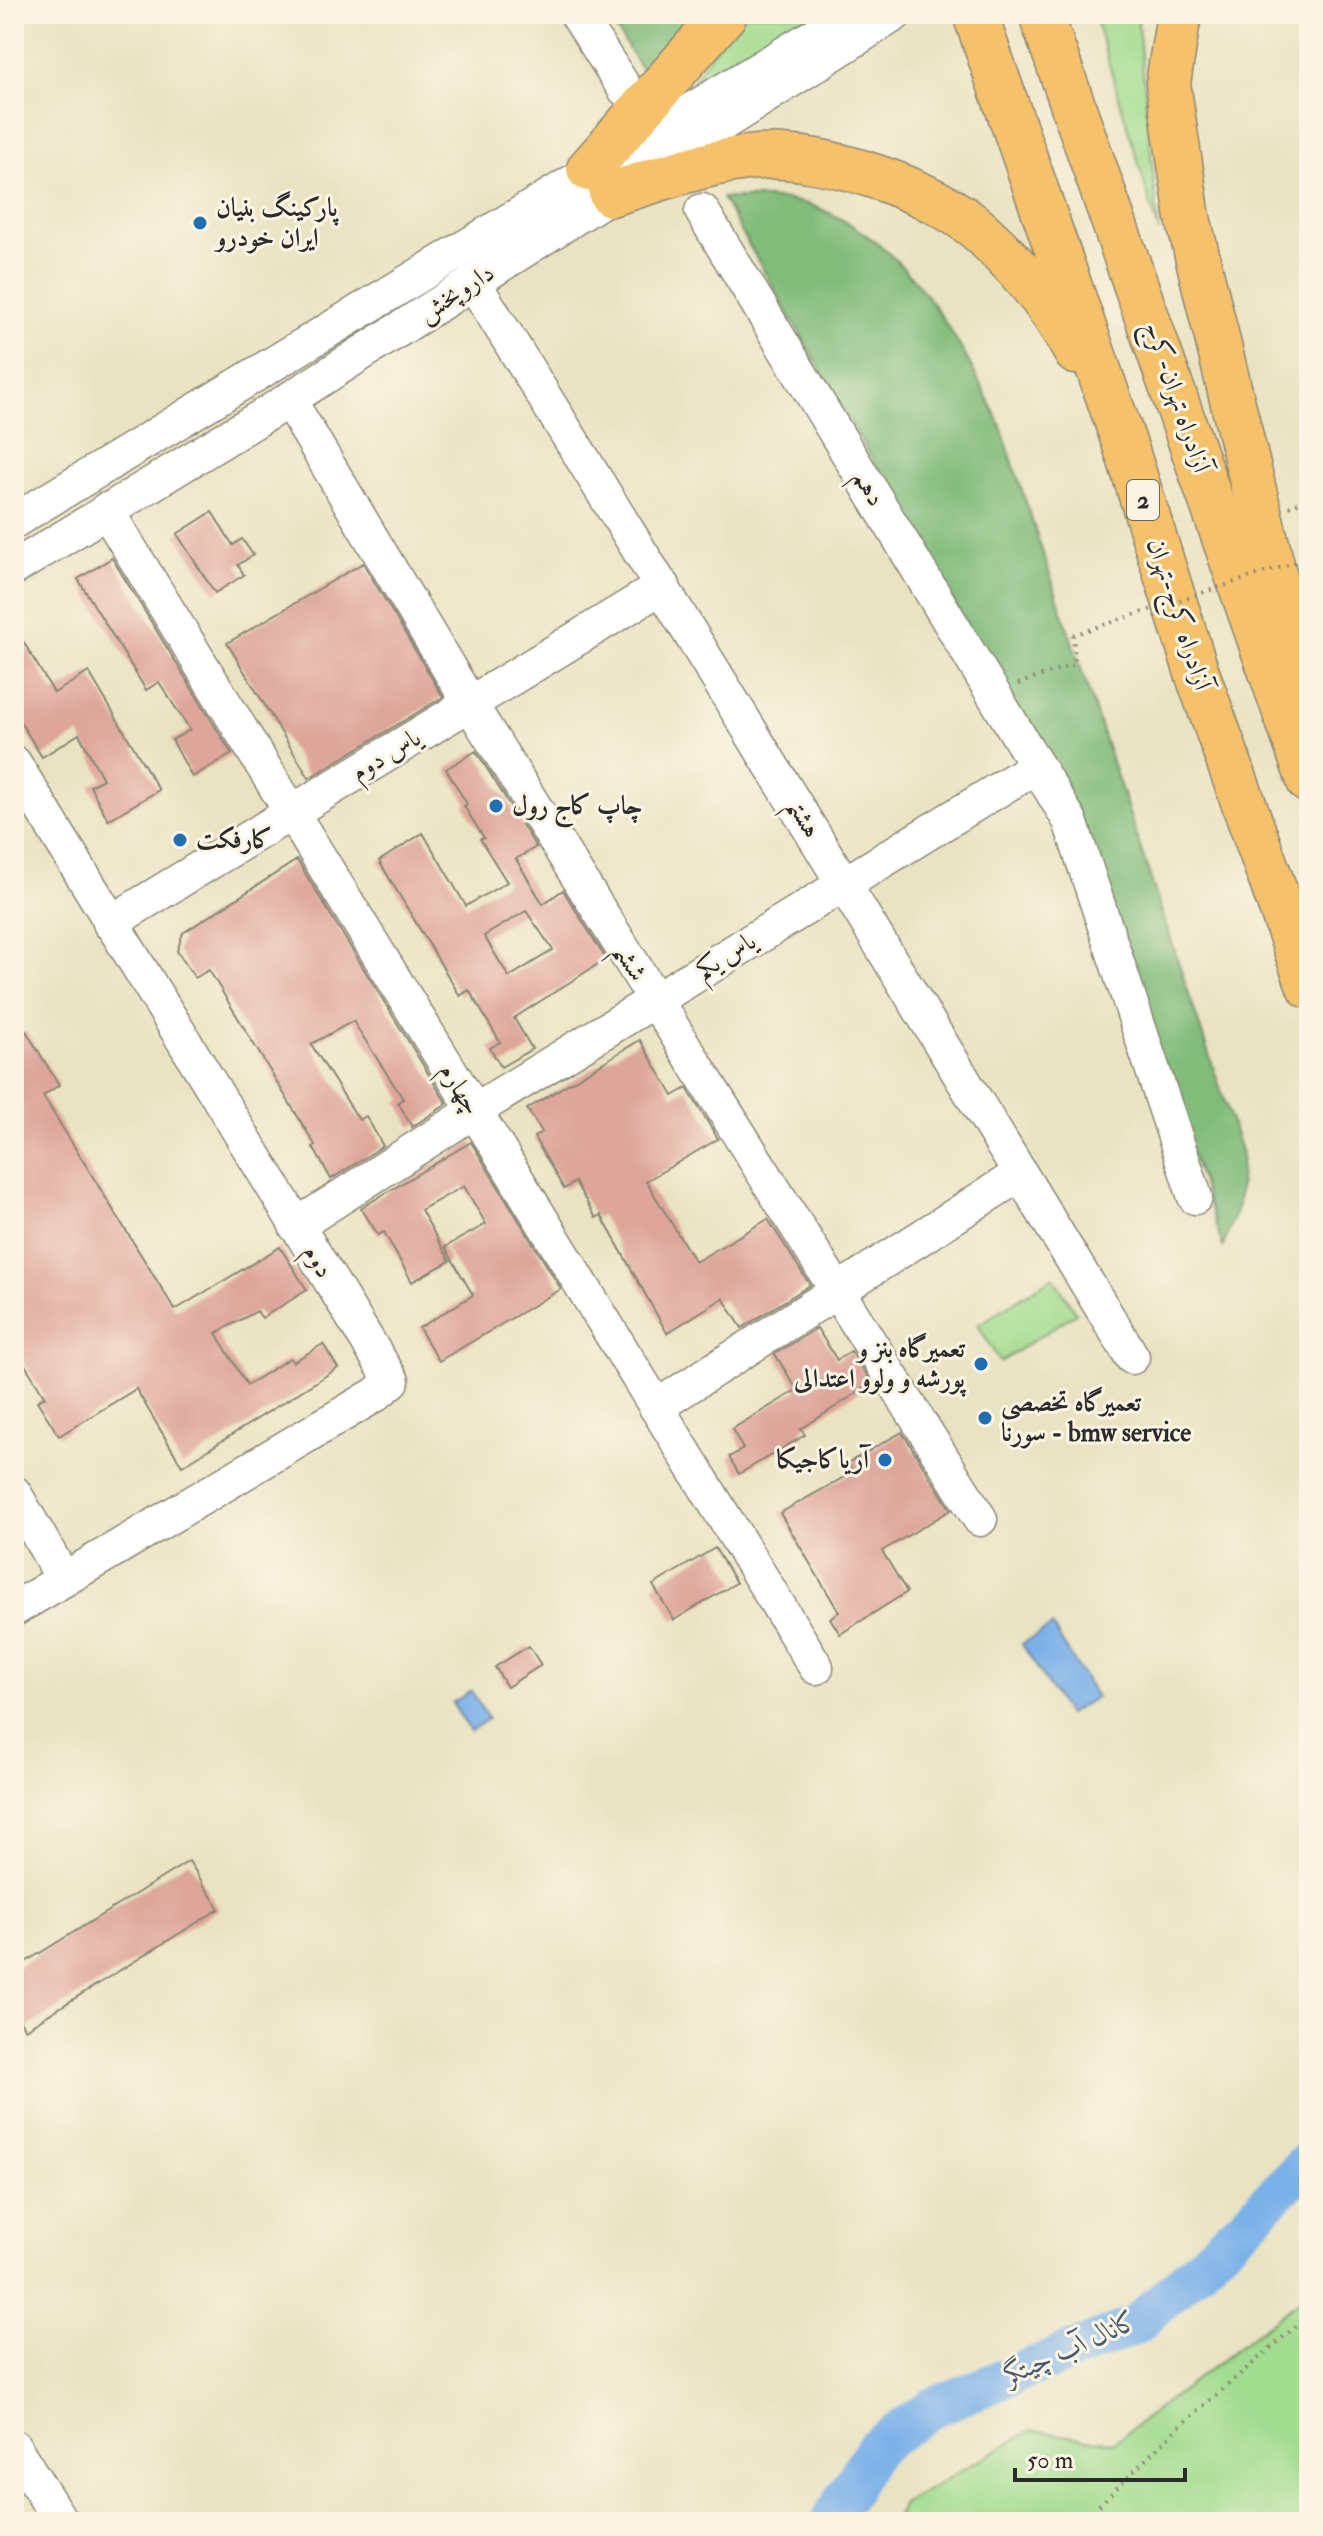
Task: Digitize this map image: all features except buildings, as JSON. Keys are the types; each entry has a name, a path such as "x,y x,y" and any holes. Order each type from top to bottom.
{"highway":[{"path":"600,182 725,14"},
{"name":"آزادراه کرج-تهران","path":"975,14 1128,454 1196,670 1309,986"},
{"name":"آزادراه تهران-کرج","path":"1041,14 1309,781"},
{"path":"1179,14 1168,83 1188,218 1309,724"},
{"path":"600,182 761,156 816,161 866,173 916,192 979,230 1028,280 1069,339 1128,454"}],"street":[{"path":"577,14 625,89"},
{"name":"داروپخش","path":"14,568 289,400 473,282 600,182 850,14"},
{"name":"داروپخش","path":"14,521 895,14"},
{"name":"دهم","path":"702,211 1070,821 1195,1197"},
{"name":"هشتم","path":"473,282 663,586 1132,1357"},
{"name":"ششم","path":"289,400 470,704 980,1519"},
{"name":"چهارم","path":"106,510 816,1667"},
{"name":"یاس دوم","path":"110,923 663,586"},
{"name":"دوم","path":"14,763 392,1381 375,1395 14,1609"},
{"name":"یاس یکم","path":"296,1226 474,1111 1037,766"},
{"path":"656,1407 1020,1174"},
{"path":"14,1493 63,1578"},
{"path":"14,2447 57,2521"}],"path":[{"path":"992,692 1075,664 1073,635 1309,558"},
{"path":"1082,2522 1180,2426 1309,2315"}],"green space":[{"path":"607,14 693,14 645,75"},
{"path":"739,14 825,14 685,92"},
{"path":"1094,14 1140,14 1138,25 1159,232"},
{"path":"722,198 768,198 813,206 847,222 877,243 904,268 927,296 967,358 1000,424 1242,1154 1238,1205 1223,1247 1157,1050 1046,763"},
{"path":"1053,1277 1076,1313 1000,1362 978,1325"},
{"path":"1309,2293 1309,2522 894,2522 903,2504 1032,2430 1113,2443"}],"water":[{"path":"1052,1626 1096,1697 1067,1715 1022,1644"},
{"path":"471,1691 488,1719 470,1731 452,1703"}],"waterway":[{"name":"کانال آب چیتگر","path":"830,2522 875,2448 934,2407 1136,2325 1251,2219 1309,2160"}],"place":[{"name":"پارکینگ بنیان ایران خودرو","path":"200,223"},
{"name":"چاپ کاج رول","path":"496,806"},
{"name":"کارفکت","path":"180,840"},
{"name":"تعمیرگاه بنز و پورشه و ولوو اعتدالی","path":"981,1364"},
{"name":"تعمیرگاه تخصصی سورنا - bmw service","path":"985,1418"},
{"name":"آریاکاجیکا","path":"885,1460"}]}
